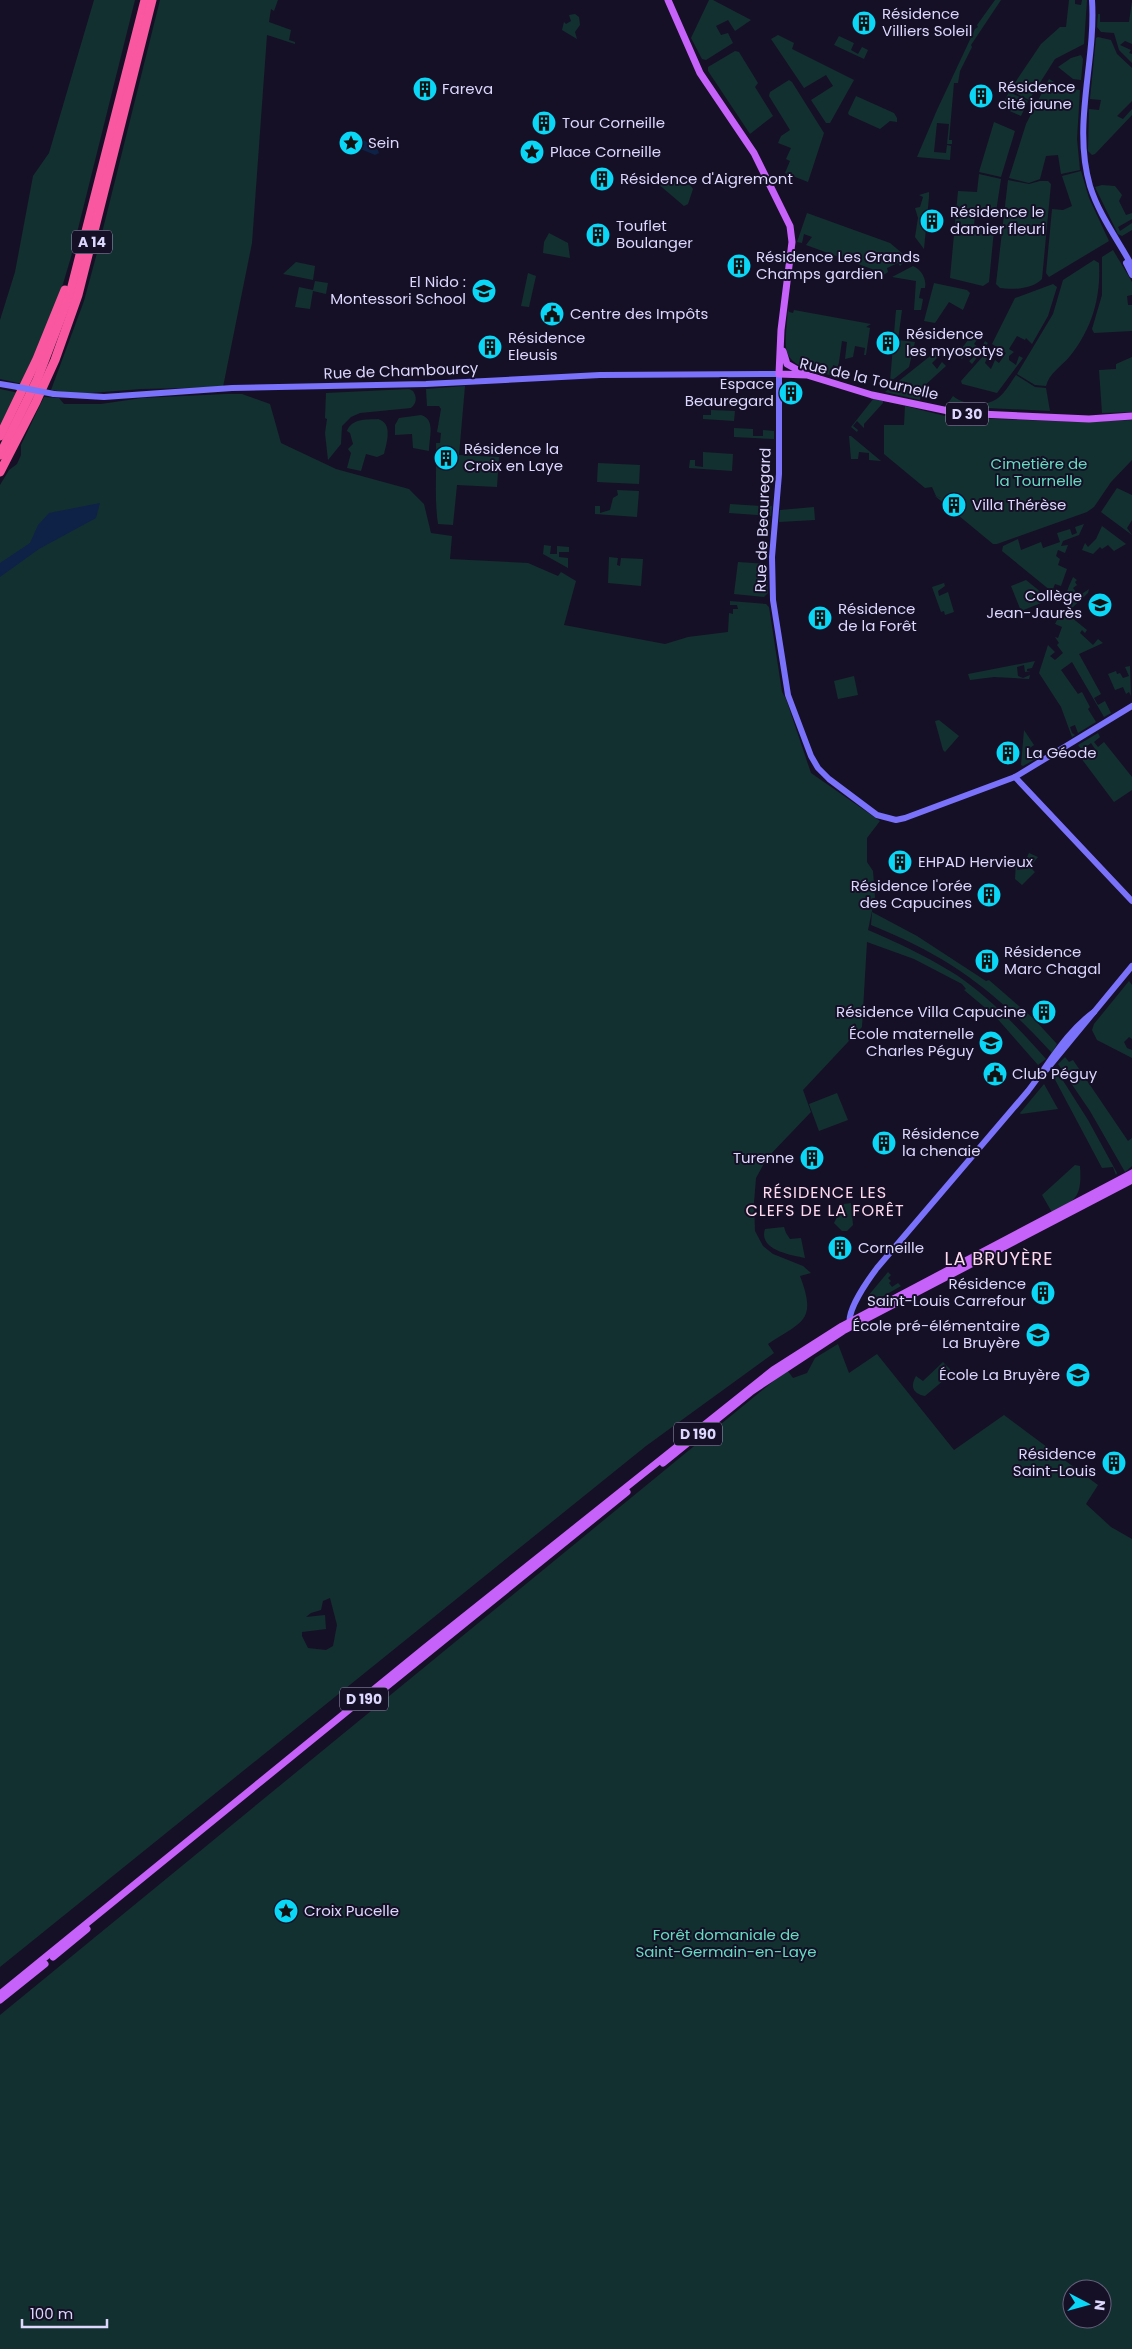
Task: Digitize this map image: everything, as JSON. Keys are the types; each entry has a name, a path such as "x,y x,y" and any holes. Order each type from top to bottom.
{"highway":[{"name":"A 14","path":"0,455 29,399 70,294 145,0"},
{"name":"A 14","path":"0,472 55,360 78,295 152,0"},
{"path":"0,436 37,359 63,296 77,252 85,238"}],"main road":[{"path":"668,0 700,73 754,153 787,218 792,242 781,336 779,374"},
{"path":"781,336 787,364 807,375"},
{"name":"Rue de la Tournelle","path":"779,374 807,375 872,395 958,413 1089,419 1132,416"},
{"name":"D 190","path":"0,2000 734,1406 790,1364 858,1318 1132,1173"},
{"name":"D 190","path":"0,1994 749,1387 800,1351 1132,1180"}],"street":[{"path":"1092,0 1083,143 1086,172 1092,192 1132,275"},
{"path":"1118,243 1132,266"},
{"name":"Rue de Chambourcy","path":"0,384 54,394 104,397 232,388 426,384 600,375 779,374"},
{"name":"Rue de Beauregard","path":"779,374 779,474 772,557 773,600 788,695 811,756 828,779 877,815 896,820 905,818 1015,777 1132,706"},
{"path":"1015,777 1132,902"},
{"path":"850,1324 857,1299 877,1268 1037,1079 1078,1026 1094,1012 1132,966"}],"green space":[{"path":"94,0 135,0 71,257 57,304 23,384 0,379 0,320 15,272 33,176 49,153"},
{"path":"160,0 278,0 274,11 271,9 269,22 291,30 289,40 295,42 295,44 267,35 252,243 223,387 141,389 77,394 51,390 84,301"},
{"path":"709,0 713,0 751,20 735,31 728,20 716,26 721,35 728,33 733,43 706,60 702,59 691,38"},
{"path":"995,0 1001,0 971,45 972,47 960,71 958,83 954,83 949,140 952,140 952,144 947,144 949,124 937,123 934,152 946,153 947,145 951,146 950,160 917,157 975,29"},
{"path":"1069,0 1075,0 1075,4 1081,5 1082,0 1087,0 1084,44 1055,59 1029,100 1010,90 1041,44 1060,27 1066,27"},
{"path":"1132,1 1132,44 1125,41 1120,45 1131,50 1129,53 1132,54 1132,63 1119,50 1114,33 1101,32 1097,27 1098,14 1100,14 1100,22 1129,22"},
{"path":"575,14 579,17 580,25 575,32 577,39 562,30 564,22 566,24 571,21 569,15"},
{"path":"778,35 794,43 792,49 854,80 830,123 826,123 811,100 833,86 826,75 804,88 771,39"},
{"path":"839,36 854,43 851,50 858,54 862,47 868,50 864,59 834,45"},
{"path":"1096,38 1111,40 1117,54 1132,68 1132,101 1117,116 1123,119 1132,109 1132,115 1092,155 1088,151 1089,109 1099,110 1101,100 1090,99"},
{"path":"735,51 739,52 758,83 755,87 773,116 750,134 708,71 708,67"},
{"path":"1081,55 1083,59 1081,80 1073,79 1058,67 1071,58"},
{"path":"1049,79 1054,82 1048,90 1053,93 1058,85 1064,88 1080,90 1077,139 1080,170 1061,174 1058,155 1046,156 1040,179 1029,183 1009,178 1026,124"},
{"path":"789,80 824,133 808,182 785,173 790,161 786,159 791,148 778,143 781,136 790,130 769,96 770,92"},
{"path":"1009,92 1028,101 1021,116 1001,107"},
{"path":"856,96 894,113 897,122 890,121 880,129 849,115 848,113"},
{"path":"994,122 1015,131 1001,177 979,172"},
{"path":"1081,171 1089,198 1109,241 1049,277 1046,273 1052,209 1063,210 1072,206 1062,176"},
{"path":"979,174 1001,179 996,212 975,211 974,228 994,230 989,282 983,286 950,278 958,191 977,192"},
{"path":"664,177 690,185 693,189 688,204 684,206 657,183 658,179"},
{"path":"1008,180 1029,184 1048,181 1051,184 1042,279 1028,287 1017,289 1000,288 996,284"},
{"path":"1102,185 1115,186 1122,195 1119,201 1126,215 1132,213 1132,219 1118,227 1120,231 1132,223 1132,230 1122,236 1118,234 1095,187"},
{"path":"929,192 924,249 915,237 918,218 915,208 920,207 923,197 919,195"},
{"path":"807,213 890,243 903,254 905,261 900,266 898,263 887,268 888,272 882,276 877,276 880,272 806,245 812,237 804,234 802,243 797,242"},
{"path":"549,233 568,243 570,258 543,253 544,242"},
{"path":"1113,250 1132,282 1132,295 1127,296 1128,305 1132,305 1132,331 1094,333 1092,329 1102,295 1102,257"},
{"path":"1094,260 1099,263 1097,300 1084,335 1070,356 1050,377 1046,386 1035,385 1017,374 1053,314 1063,280"},
{"path":"296,262 315,266 313,280 283,274"},
{"path":"913,266 921,272 925,281 925,288 921,288 919,298 923,299 921,310 914,310 916,281 892,277"},
{"path":"528,273 536,276 529,307 521,306"},
{"path":"315,281 328,283 326,294 313,291 310,309 295,307 299,287 313,290"},
{"path":"934,283 967,290 970,293 963,310 949,302 935,323 924,321"},
{"path":"1053,284 1057,287 1048,316 1032,344 1026,338 1025,340 1017,336 1009,349 1014,352 1009,356 1009,360 1016,365 1019,356 1023,358 997,393 962,384 961,381 984,355 987,358 985,363 991,369 995,360 999,363 1006,353 992,344 1015,298"},
{"path":"788,309 789,312 793,313 794,310 871,324 866,327 870,328 866,355 864,355 865,348 855,346 853,357 845,359 847,342 842,341 838,369 833,365 831,378 830,375 824,375 799,365 792,360 786,346"},
{"path":"896,310 902,310 898,340 915,342 909,367 890,382"},
{"path":"973,333 979,337 974,344 981,349 985,341 988,343 972,364 969,361 974,357 967,352 962,359 957,355"},
{"path":"934,353 938,357 932,363 937,369 942,362 946,366 923,387 920,400 885,392"},
{"path":"1132,357 1132,412 1102,413 1099,370 1116,369 1116,364"},
{"path":"1016,375 1035,387 1046,388 1050,411 946,406 953,396 963,402 975,404 993,401 1003,393"},
{"path":"465,386 459,455 499,457 497,487 457,485 453,525 438,524 436,443 440,443 441,433 437,432 441,409 439,406 427,406 426,389"},
{"path":"0,389 19,393 0,430"},
{"path":"409,389 413,391 416,398 411,408 360,413 351,417 342,426 341,444 328,460 325,433 327,419 325,418 326,393"},
{"path":"242,394 270,404 281,443 336,469 409,489 424,504 431,533 452,536 450,559 528,563 558,576 561,572 576,581 564,625 665,644 688,637 728,632 729,613 733,614 733,609 738,609 737,605 730,605 730,601 766,604 769,607 782,692 811,773 880,821 867,838 867,862 873,871 875,897 868,930 920,954 962,979 1001,1012 1046,1059 1038,1065 995,1016 964,990 966,989 962,984 914,959 867,942 862,1027 803,1090 811,1112 767,1158 756,1178 754,1203 755,1231 763,1246 773,1254 803,1266 811,1273 800,1276 807,1302 807,1311 804,1318 790,1330 768,1344 774,1353 646,1446 0,1967 0,485 9,470 17,464 21,455 21,445 44,397 59,398 64,404 101,404 142,398","holes":["330,1598 337,1625 333,1646 326,1650 308,1648 302,1632 326,1629 325,1615 306,1617 311,1613 321,1610 323,1601"]},
{"path":"874,398 883,401 883,403 864,424 864,428 857,421 853,426 858,430 857,432 851,427"},
{"name":"Cimetière de la Tournelle","path":"905,406 945,416 1085,422 1132,420 1132,460 1111,482 1094,507 1087,512 993,544 935,496 941,498 936,496 932,487 925,488 884,454 884,425 904,425"},
{"path":"711,410 735,411 734,421 703,419 703,415 711,415"},
{"path":"421,415 429,420 429,451 413,448 412,434 395,435 395,425 399,418"},
{"path":"378,419 386,424 388,433 384,454 377,457 366,454 361,471 347,468 351,453 348,449 353,444 350,433 347,431 349,427 360,420"},
{"path":"734,428 753,429 753,436 763,436 763,430 774,431 774,439 734,437"},
{"path":"849,436 881,461 869,460 869,453 859,452 858,459 851,459"},
{"path":"703,452 733,454 732,471 689,468 690,460 695,460 695,466 703,467"},
{"path":"598,463 640,465 639,484 597,482"},
{"path":"1117,488 1132,495 1132,520 1127,528 1132,535 1101,512"},
{"path":"617,490 639,491 637,517 595,514 595,506 600,506 600,513 610,510 613,498 618,495"},
{"path":"730,504 761,506 759,513 766,514 767,506 772,506 771,516 729,513"},
{"path":"814,507 815,520 779,522 780,510"},
{"path":"1084,524 1079,535 1063,541 1061,546 1068,545 1065,553 1058,550 1056,556 1060,559 1058,565 1067,569 1061,586 1055,584 1053,589 1058,594 1056,595 1002,551 1003,546 1018,539 1021,550 1041,542 1043,548 1060,542 1057,533 1070,529 1072,535 1077,533 1075,527"},
{"path":"1102,526 1126,544 1114,551 1108,545 1102,549 1100,547 1093,554 1082,550 1085,543 1088,547 1096,539"},
{"path":"544,545 551,546 550,554 557,554 557,546 569,547 569,552 559,552 559,557 568,558 568,568 543,554"},
{"path":"609,557 618,558 617,565 620,566 621,558 643,559 641,586 608,583"},
{"path":"738,562 767,564 768,593 764,597 734,594"},
{"path":"1073,577 1077,580 1075,582 1077,585 1073,588 1079,596 1089,589 1088,593 1072,608 1066,597"},
{"path":"1026,580 1047,597 1046,601 1021,611 1011,586"},
{"path":"944,583 945,586 938,591 939,596 948,592 954,612 945,615 944,611 941,612 932,587"},
{"path":"1066,613 1087,630 1085,633 1082,630 1080,633 1093,645 1098,639 1103,643 1079,654 1101,694 1094,698 1098,705 1105,701 1111,713 1104,717 1072,662 1061,670 1078,694 1082,692 1090,707 1088,709 1096,722 1078,733 1075,725 1070,727 1075,735 1072,737 1061,707 1039,673 1048,645 1055,652 1050,656 1055,660 1063,653 1057,645 1059,643 1055,637 1058,638 1062,627 1055,624 1058,618 1063,620"},
{"path":"1035,661 1032,668 1027,669 1027,671 1031,671 1025,672 1024,665 1017,667 1018,676 1023,678 1030,675 1029,679 994,677 970,680 968,674"},
{"path":"1130,666 1131,696 1129,692 1126,694 1123,687 1115,690 1108,674 1116,671 1123,678 1129,676 1125,667"},
{"path":"854,676 858,695 838,699 834,681"},
{"path":"939,720 959,736 945,752 935,721"},
{"path":"1024,730 1034,745 1026,751 1030,757 1038,752 1041,756 1023,766 1021,765"},
{"path":"1098,733 1100,737 1094,742 1098,747 1104,742 1132,777 1132,790 1114,802 1081,758 1086,755 1089,758 1091,756 1089,754 1095,749 1091,743 1082,750 1078,745"},
{"path":"1029,853 1038,857 1030,867 1035,872 1022,885 1015,879 1016,862 1018,863 1017,870 1025,869 1025,865 1022,862 1024,863"},
{"path":"872,912 917,936 986,981 989,980 1034,1019 1057,1044 1052,1053 1011,1011 969,977 924,949 871,925"},
{"path":"1129,981 1132,985 1132,1039 1129,1037 1124,1042 1127,1048 1132,1050 1132,1058 1097,1040 1092,1030 1094,1024"},
{"path":"1065,1057 1069,1062 1073,1060 1128,1141 1132,1138 1132,1166 1125,1172 1090,1111 1058,1064"},
{"path":"1055,1068 1088,1120 1117,1173 1116,1175 1113,1167 1102,1168 1052,1074"},
{"path":"1044,1084 1058,1109 1021,1114 1020,1113"},
{"path":"837,1093 848,1120 819,1131 809,1104"},
{"path":"1075,1165 1080,1166 1079,1190 1073,1200 1053,1214 1042,1195"},
{"path":"851,1203 853,1225 847,1231 842,1231 834,1223 844,1204"},
{"path":"784,1227 790,1239 801,1238 805,1258 777,1250 766,1242 764,1236 765,1229"},
{"path":"888,1272 891,1275 888,1278 891,1281 889,1283 892,1287 898,1283 901,1286 873,1302 868,1296"},
{"name":"Forêt domaniale de Saint-Germain-en-Laye","path":"838,1344 849,1373 877,1354 954,1450 1004,1415 1098,1485 1086,1504 1111,1527 1132,1539 1132,2349 0,2349 0,2015 787,1370 793,1378 807,1373 815,1358"},
{"path":"943,1362 950,1369 951,1374 925,1396 917,1393 913,1388 916,1376 923,1381"}],"water":[{"path":"353,137 361,138 378,150 379,153 375,155 358,148 346,149 345,141"},
{"path":"100,503 96,518 39,549 0,577 0,563 30,543 38,525 49,513"}],"place":[{"name":"Résidence Villiers Soleil","path":"864,23"},
{"name":"Fareva","path":"425,89"},
{"name":"Résidence cité jaune","path":"981,96"},
{"name":"Tour Corneille","path":"544,123"},
{"name":"Sein","path":"351,143"},
{"name":"Place Corneille","path":"532,152"},
{"name":"Résidence d'Aigremont","path":"602,179"},
{"name":"Résidence le damier fleuri","path":"932,221"},
{"name":"Touflet Boulanger","path":"598,235"},
{"name":"Résidence Les Grands Champs gardien","path":"739,266"},
{"name":"El Nido : Montessori School","path":"484,291"},
{"name":"Centre des Impôts","path":"552,314"},
{"name":"Résidence les myosotys","path":"888,343"},
{"name":"Résidence Eleusis","path":"490,347"},
{"name":"Espace Beauregard","path":"791,393"},
{"name":"Résidence la Croix en Laye","path":"446,458"},
{"name":"Villa Thérèse","path":"954,505"},
{"name":"Collège Jean-Jaurès","path":"1100,605"},
{"name":"Résidence de la Forêt","path":"820,618"},
{"name":"La Géode","path":"1008,753"},
{"name":"EHPAD Hervieux","path":"900,862"},
{"name":"Résidence l'orée des Capucines","path":"989,895"},
{"name":"Résidence Marc Chagal","path":"987,961"},
{"name":"Résidence Villa Capucine","path":"1044,1012"},
{"name":"École maternelle Charles Péguy","path":"991,1043"},
{"name":"Club Péguy","path":"995,1074"},
{"name":"Résidence la chenaie","path":"884,1143"},
{"name":"Turenne","path":"812,1158"},
{"name":"Corneille","path":"840,1248"},
{"name":"Résidence Saint-Louis Carrefour","path":"1043,1293"},
{"name":"École pré-élémentaire La Bruyère","path":"1038,1335"},
{"name":"École La Bruyère","path":"1078,1375"},
{"name":"Résidence Saint-Louis","path":"1114,1463"},
{"name":"Croix Pucelle","path":"286,1911"}],"district":[{"name":"RÉSIDENCE LES CLEFS DE LA FORÊT","path":"825,1201"},
{"name":"LA BRUYÈRE","path":"999,1259"}]}
